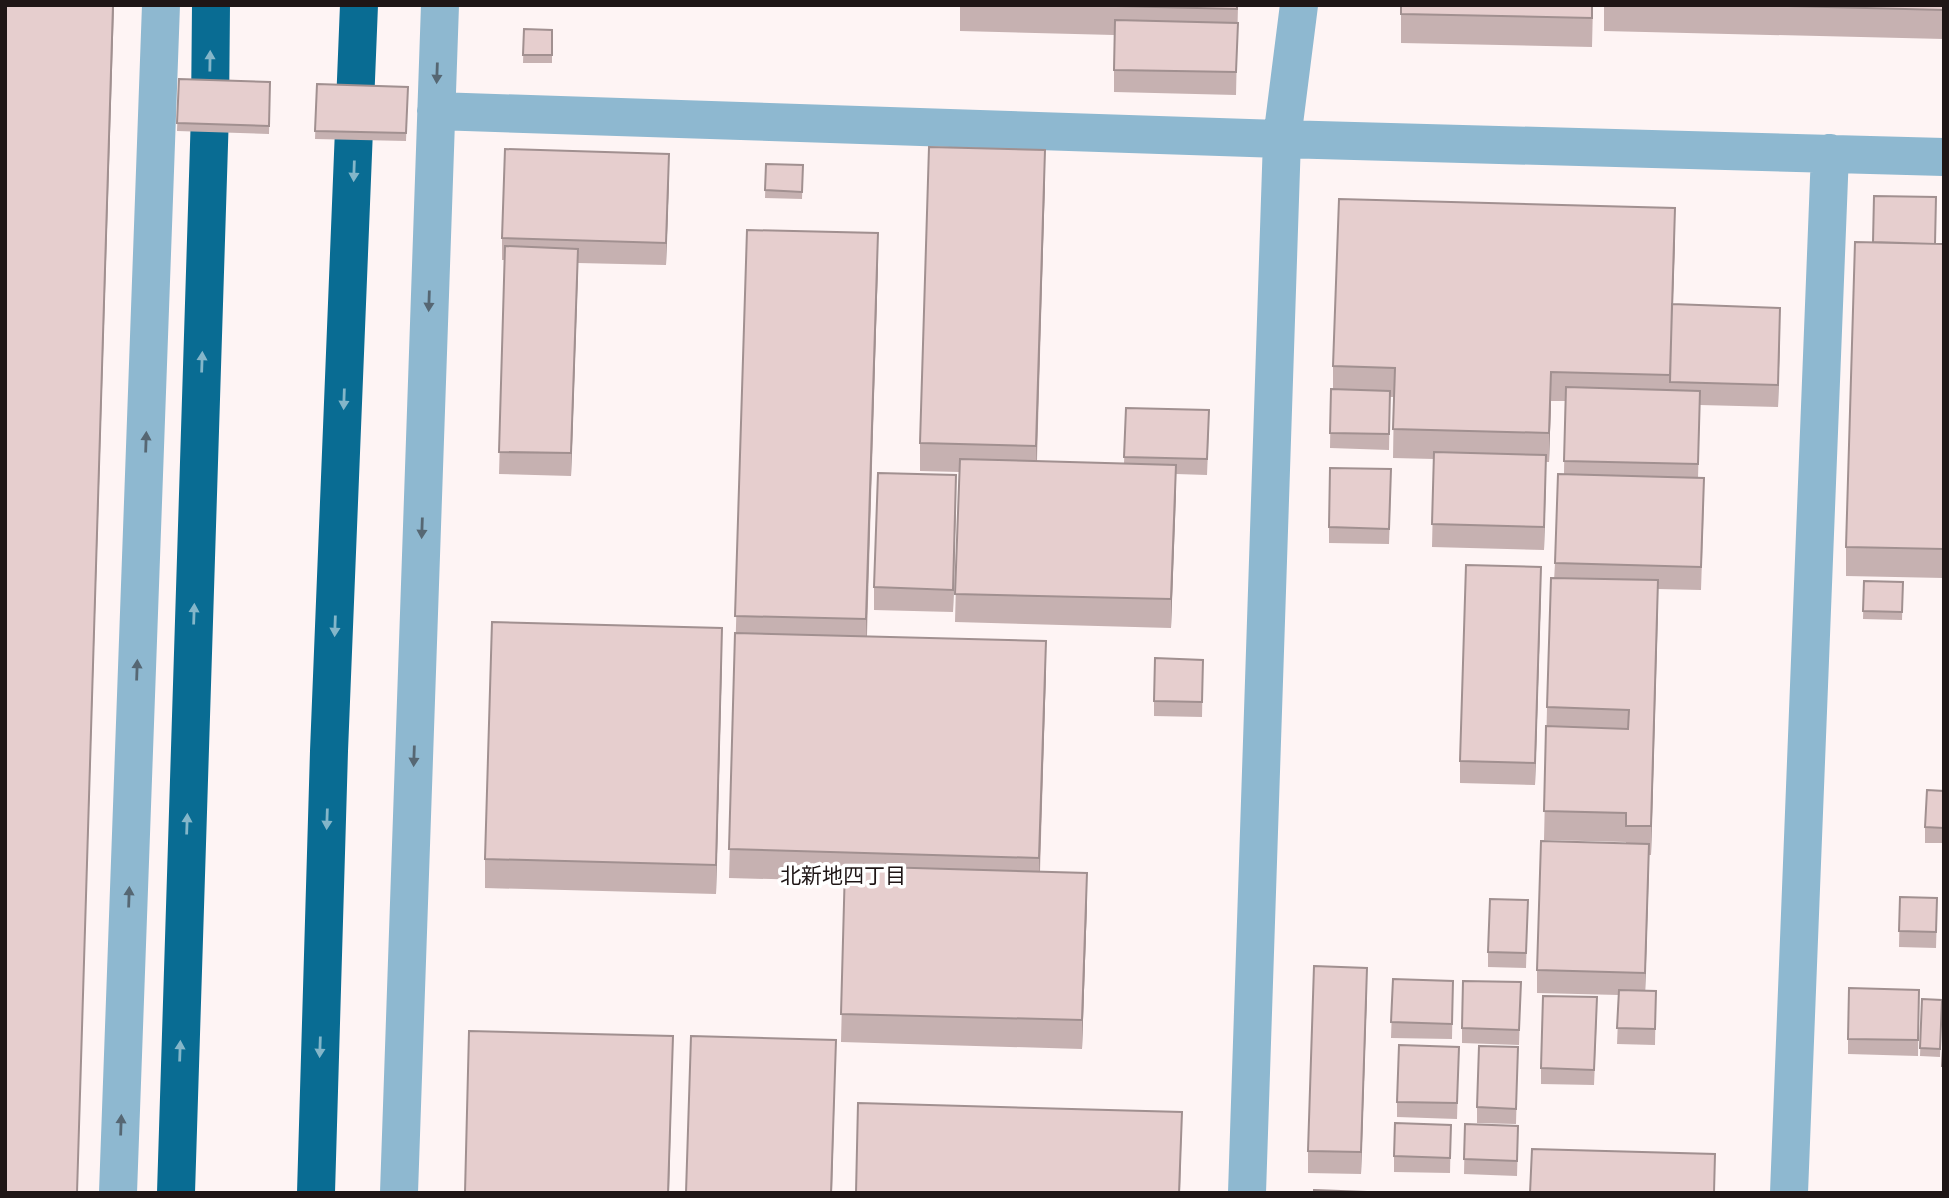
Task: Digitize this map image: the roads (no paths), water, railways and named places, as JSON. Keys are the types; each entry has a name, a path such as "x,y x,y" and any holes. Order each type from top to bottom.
{"highway":[{"path":"176,1193 210,113 211,5"},
{"path":"316,1193 359,5"}],"street":[{"path":"118,1193 161,5"},
{"path":"399,1193 440,5"},
{"path":"1247,1193 1282,139 1299,5"},
{"path":"436,111 1282,139 1944,156"},
{"path":"1790,1193 1830,153"}],"district":[{"name":"北新地四丁目","path":"843,876"}]}
